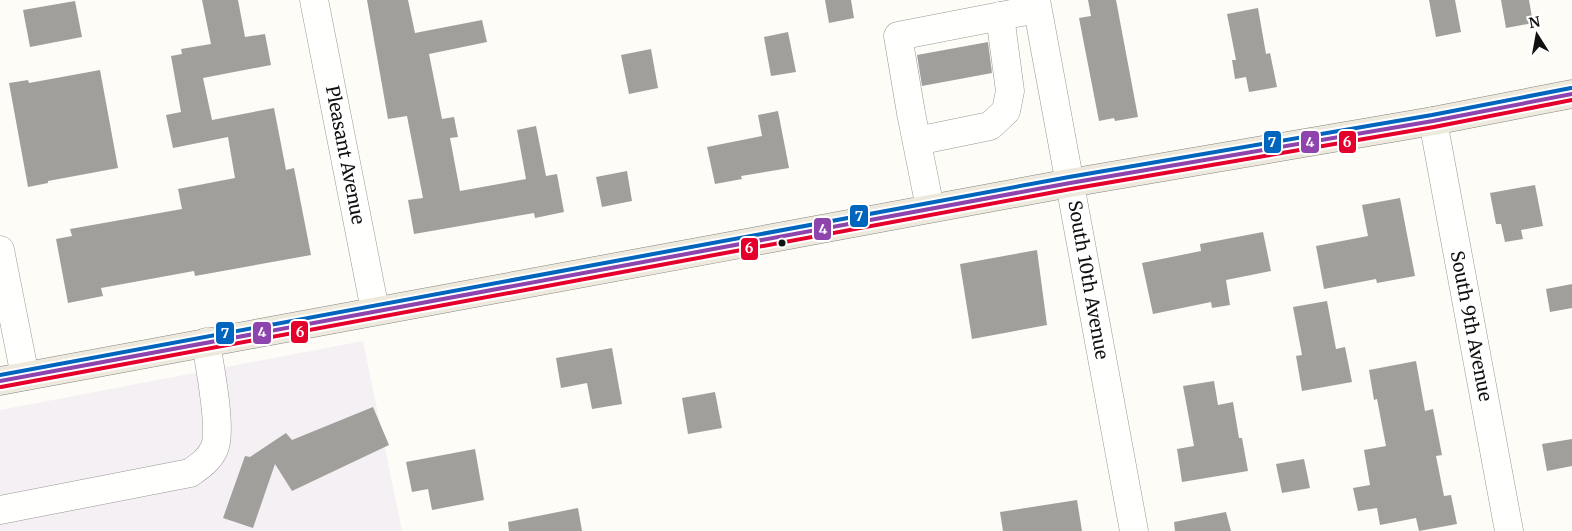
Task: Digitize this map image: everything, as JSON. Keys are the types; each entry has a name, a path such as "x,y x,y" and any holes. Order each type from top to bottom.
{"main road":[{"path":"12,378 930,208 1433,121 1572,94"}],"street":[{"name":"Pleasant Avenue","path":"314,0 375,310"},
{"path":"930,208 916,141 898,36 1000,16 1036,4"},
{"name":"South 10th Avenue","path":"1036,4 1134,531"},
{"path":"916,141 990,126 1006,111 1010,91 1000,16"},
{"name":"South 9th Avenue","path":"1433,121 1509,531"},
{"path":"0,250 12,378"},
{"path":"0,510 190,473 209,458 216,447 217,419 206,342"}],"shaded area":[{"path":"363,341 402,531 0,531 0,410"}],"building":[{"path":"202,0 238,0 245,37 265,34 271,65 203,78 212,120 274,108 286,170 294,168 311,255 195,276 194,271 101,288 103,296 68,303 56,239 72,236 70,229 182,209 178,189 235,178 228,137 173,148 166,115 181,112 171,56 182,54 181,49 211,44"},
{"path":"367,0 408,0 415,33 482,20 487,42 429,54 442,119 454,117 458,137 450,138 460,191 526,179 517,130 536,126 546,176 557,174 564,212 535,218 534,213 414,234 408,200 423,198 407,116 388,119"},
{"path":"825,0 851,0 854,18 829,23"},
{"path":"1088,0 1116,0 1138,117 1115,121 1114,118 1099,121 1079,18 1091,16"},
{"path":"1429,0 1455,0 1461,32 1436,37"},
{"path":"1501,0 1529,0 1533,23 1506,28"},
{"path":"75,1 82,37 30,47 23,10"},
{"path":"1258,8 1266,54 1270,53 1277,87 1249,92 1246,77 1235,79 1232,60 1236,60 1227,14"},
{"path":"788,32 796,72 771,76 764,37"},
{"path":"988,42 992,73 922,86 917,55"},
{"path":"651,49 658,88 629,94 621,55"},
{"path":"100,70 118,168 48,181 48,183 28,187 9,83 28,80 29,83"},
{"path":"778,111 789,168 741,176 742,179 715,184 707,147 762,136 758,115"},
{"path":"627,171 632,201 602,207 596,177"},
{"path":"1535,185 1543,226 1521,230 1523,239 1505,242 1501,224 1496,224 1490,193"},
{"path":"1400,198 1415,276 1377,283 1376,279 1324,289 1316,246 1368,236 1362,205"},
{"path":"1263,232 1271,271 1226,280 1230,305 1212,308 1211,302 1153,314 1142,263 1201,251 1200,244"},
{"path":"1037,250 1047,325 972,339 960,264"},
{"path":"1572,284 1572,308 1550,312 1546,289"},
{"path":"1327,301 1336,349 1345,347 1352,382 1302,391 1296,356 1302,355 1293,307"},
{"path":"612,348 622,404 592,409 587,383 561,388 556,358"},
{"path":"1416,361 1425,411 1433,409 1442,455 1436,456 1444,496 1451,495 1457,524 1419,531 1416,518 1380,525 1377,508 1358,511 1353,488 1370,485 1364,450 1386,446 1377,399 1374,400 1369,370"},
{"path":"1214,381 1218,405 1233,402 1239,438 1242,438 1248,471 1182,482 1177,449 1194,446 1183,386"},
{"path":"715,392 722,428 688,434 682,398"},
{"path":"373,407 389,445 292,491 275,464 253,528 223,518 245,456 250,457 286,433 292,440"},
{"path":"1572,439 1572,466 1547,471 1542,444"},
{"path":"475,449 484,500 432,510 428,489 412,492 406,462"},
{"path":"1304,459 1310,488 1282,493 1276,464"},
{"path":"1077,500 1082,531 1003,531 1000,512"},
{"path":"578,508 582,531 509,531 508,522"},
{"path":"1226,512 1231,531 1175,531 1174,522"}],"transit line":[{"name":"7","path":"0,375 1069,177 1432,115 1571,88"},
{"name":"4","path":"0,381 1070,183 1433,121 1572,94"},
{"name":"6","path":"1,387 1071,189 1434,127 1572,100"}]}
